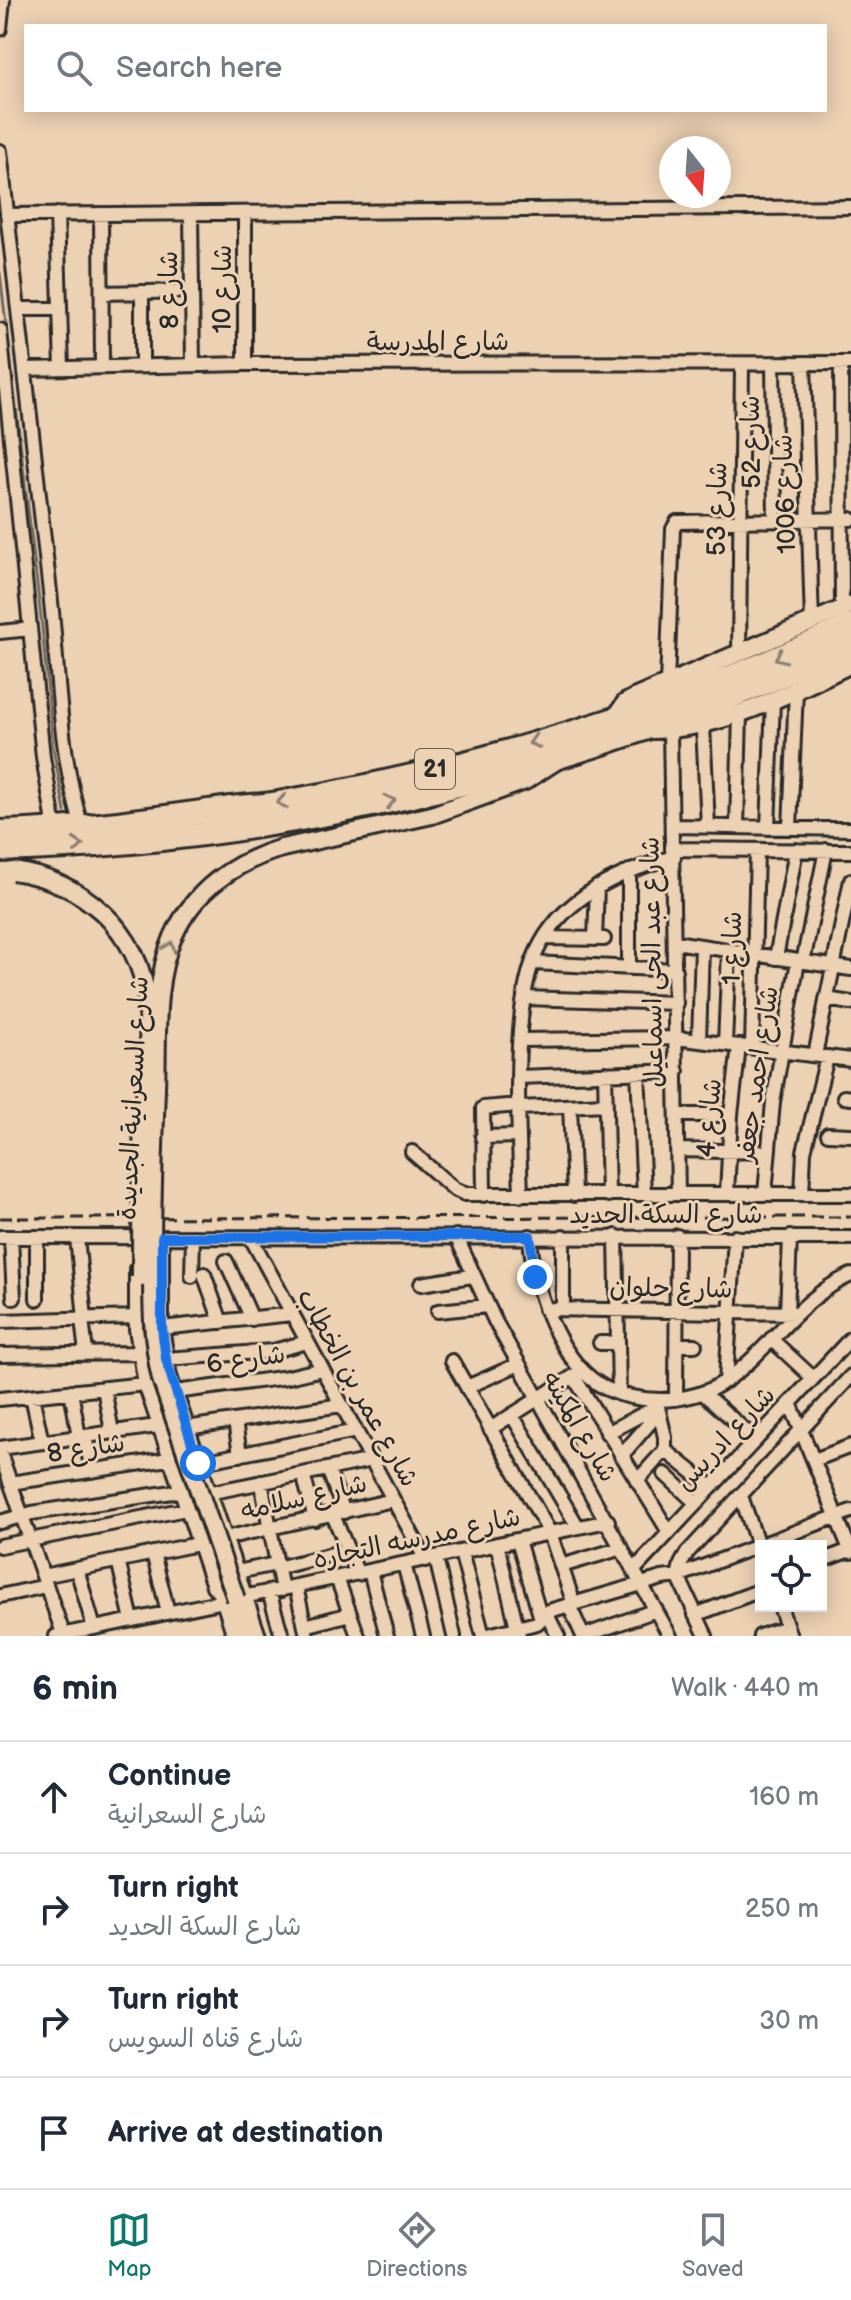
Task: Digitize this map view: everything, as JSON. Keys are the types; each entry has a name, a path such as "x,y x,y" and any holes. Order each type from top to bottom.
{"highway":[{"name":"21","path":"0,832 82,827 274,804 368,786 473,760 616,717 760,665 848,613"},
{"name":"21","path":"0,850 111,842 276,824 442,789 563,754 733,697 851,645"}],"street":[{"path":"0,29 3,0"},
{"path":"0,151 57,647 63,748 82,827"},
{"path":"7,215 851,207"},
{"name":"شارع 10","path":"245,213 245,364"},
{"path":"57,214 62,368"},
{"path":"101,214 102,367"},
{"name":"شارع 8","path":"191,214 193,365"},
{"path":"102,293 192,291"},
{"path":"142,292 142,366"},
{"path":"18,309 60,309"},
{"path":"0,330 3,388 43,757 55,829"},
{"name":"شارع 1006","path":"804,363 812,624"},
{"path":"616,717 620,708 630,700 812,624 848,613 846,363"},
{"name":"شارع المدرسة","path":"25,369 245,364 846,363"},
{"name":"شارع 53","path":"739,655 742,364"},
{"name":"شارع 52","path":"773,364 775,520"},
{"path":"667,684 673,529 681,520 846,519"},
{"path":"0,632 30,629"},
{"path":"635,731 703,726 740,714 851,664"},
{"path":"790,828 796,690"},
{"path":"768,828 773,700"},
{"path":"737,827 740,714"},
{"path":"703,726 708,826"},
{"name":"شارع عبد الحى اسماعيل","path":"670,730 678,1194"},
{"name":"شارع السعرانية الجديدة","path":"236,1599 161,1379 154,1341 153,1169 160,989 173,937 197,899 231,869 256,857 282,848 447,811 535,776 563,754"},
{"path":"673,826 851,829"},
{"name":"شارع 1","path":"739,1046 756,955 757,850"},
{"path":"776,958 796,850"},
{"name":"شارع احمد جعفر","path":"765,1194 767,1152 783,1051 826,850"},
{"path":"521,1195 519,1077 525,998 533,963 545,938 567,913 597,887 674,853 851,851"},
{"name":"شارع السعرانية الجديدة","path":"6,871 48,878 96,905 125,940 143,982 148,1018 141,1168 143,1344 150,1380 236,1599"},
{"path":"629,871 629,968"},
{"path":"802,1194 804,1152 821,1056 826,999 851,880"},
{"path":"545,938 599,939 597,887"},
{"path":"675,942 851,969"},
{"path":"699,1041 702,947"},
{"path":"729,951 739,1046"},
{"path":"533,963 675,970"},
{"path":"525,998 676,1003"},
{"path":"826,999 851,1003"},
{"path":"520,1040 676,1038 851,1060"},
{"name":"شارع 4","path":"727,1194 728,1151 739,1046"},
{"path":"519,1077 677,1071"},
{"path":"638,1072 644,1194"},
{"path":"605,1073 608,1195"},
{"path":"484,1195 483,1108 606,1104"},
{"path":"570,1106 574,1195"},
{"path":"677,1115 731,1115"},
{"path":"828,1134 851,1135"},
{"path":"482,1137 519,1136"},
{"path":"677,1150 767,1152"},
{"name":"شارع السكة الحديد","path":"412,1152 456,1191 484,1195 851,1194"},
{"name":"شارع المكينه","path":"456,1236 472,1276 519,1364 670,1636"},
{"path":"530,1236 535,1277 545,1309 607,1433 669,1532"},
{"path":"563,1236 563,1309"},
{"path":"616,1236 619,1394"},
{"path":"676,1399 677,1236"},
{"path":"6,1237 14,1298"},
{"name":"شارع السكة الحديد","path":"6,1237 851,1238"},
{"path":"37,1237 37,1299"},
{"path":"77,1237 86,1353"},
{"path":"135,1237 138,1353 157,1426 215,1591 236,1599 259,1636"},
{"path":"162,1237 162,1328 166,1359 186,1428 237,1572 236,1636"},
{"path":"193,1237 198,1275 221,1322"},
{"path":"726,1381 735,1237"},
{"path":"790,1237 792,1313"},
{"name":"شارع عمر بن الخطاب","path":"251,1238 393,1500 431,1559 454,1636"},
{"path":"226,1261 252,1319"},
{"path":"607,1433 658,1406 703,1393 726,1381 771,1339 792,1313 824,1289 851,1275"},
{"path":"421,1284 472,1276"},
{"path":"438,1311 488,1306"},
{"name":"شارع حلوان","path":"545,1309 792,1313"},
{"path":"162,1328 292,1314"},
{"path":"0,1321 136,1317"},
{"name":"شارع ادريس","path":"634,1570 851,1338"},
{"path":"771,1339 813,1378"},
{"path":"166,1359 278,1350 307,1342"},
{"path":"600,1343 618,1343"},
{"path":"677,1345 695,1345"},
{"path":"0,1355 138,1353"},
{"path":"452,1361 550,1533 583,1636 656,1610"},
{"path":"467,1387 519,1364"},
{"name":"شارع 6","path":"175,1392 288,1377 322,1369"},
{"path":"578,1374 619,1394 658,1406"},
{"path":"490,1429 578,1374"},
{"path":"706,1636 678,1576 687,1553 851,1376"},
{"path":"0,1399 145,1384"},
{"path":"104,1388 112,1432"},
{"path":"71,1391 92,1471"},
{"path":"703,1393 756,1440"},
{"path":"32,1396 42,1442"},
{"path":"790,1403 851,1551 827,1559"},
{"path":"186,1428 342,1405"},
{"path":"637,1481 665,1450 658,1406"},
{"path":"621,1456 658,1406"},
{"path":"512,1415 578,1527"},
{"path":"235,1421 240,1455"},
{"path":"61,1635 5,1475 0,1451 157,1426"},
{"path":"198,1463 356,1431"},
{"path":"814,1460 851,1446"},
{"path":"665,1450 711,1487"},
{"name":"شارع 8","path":"5,1475 92,1471 169,1459"},
{"path":"208,1493 372,1460"},
{"path":"328,1469 348,1550 364,1573 387,1636"},
{"path":"303,1474 315,1519"},
{"path":"665,1474 696,1503"},
{"path":"261,1482 276,1566 275,1591 282,1636"},
{"path":"0,1522 179,1491"},
{"path":"741,1496 756,1540"},
{"path":"0,1499 15,1497"},
{"name":"شارع سلامه","path":"225,1538 393,1500"},
{"path":"0,1546 186,1509"},
{"path":"783,1540 851,1511"},
{"name":"شارع مدرسه التجاره","path":"61,1635 608,1521"},
{"path":"518,1540 543,1616 558,1636"},
{"path":"0,1596 77,1569 198,1544"},
{"path":"497,1544 518,1632"},
{"path":"561,1566 622,1548"},
{"path":"237,1572 348,1550"},
{"path":"461,1552 484,1636 518,1632 543,1616 571,1604 755,1552"},
{"path":"153,1553 168,1612"},
{"path":"118,1560 132,1620"},
{"path":"404,1564 423,1636"},
{"path":"77,1569 94,1628"},
{"path":"337,1578 358,1636"},
{"path":"296,1587 306,1631 350,1614"},
{"path":"695,1615 755,1592"},
{"path":"236,1599 249,1636"},
{"path":"760,1636 789,1632 782,1612"}],"waterway":[{"path":"0,273 42,626 53,747 65,812"}],"railway":[{"path":"0,1218 851,1217"}],"route":[{"path":"198,1463 163,1344 162,1237 530,1236 535,1277"}]}
